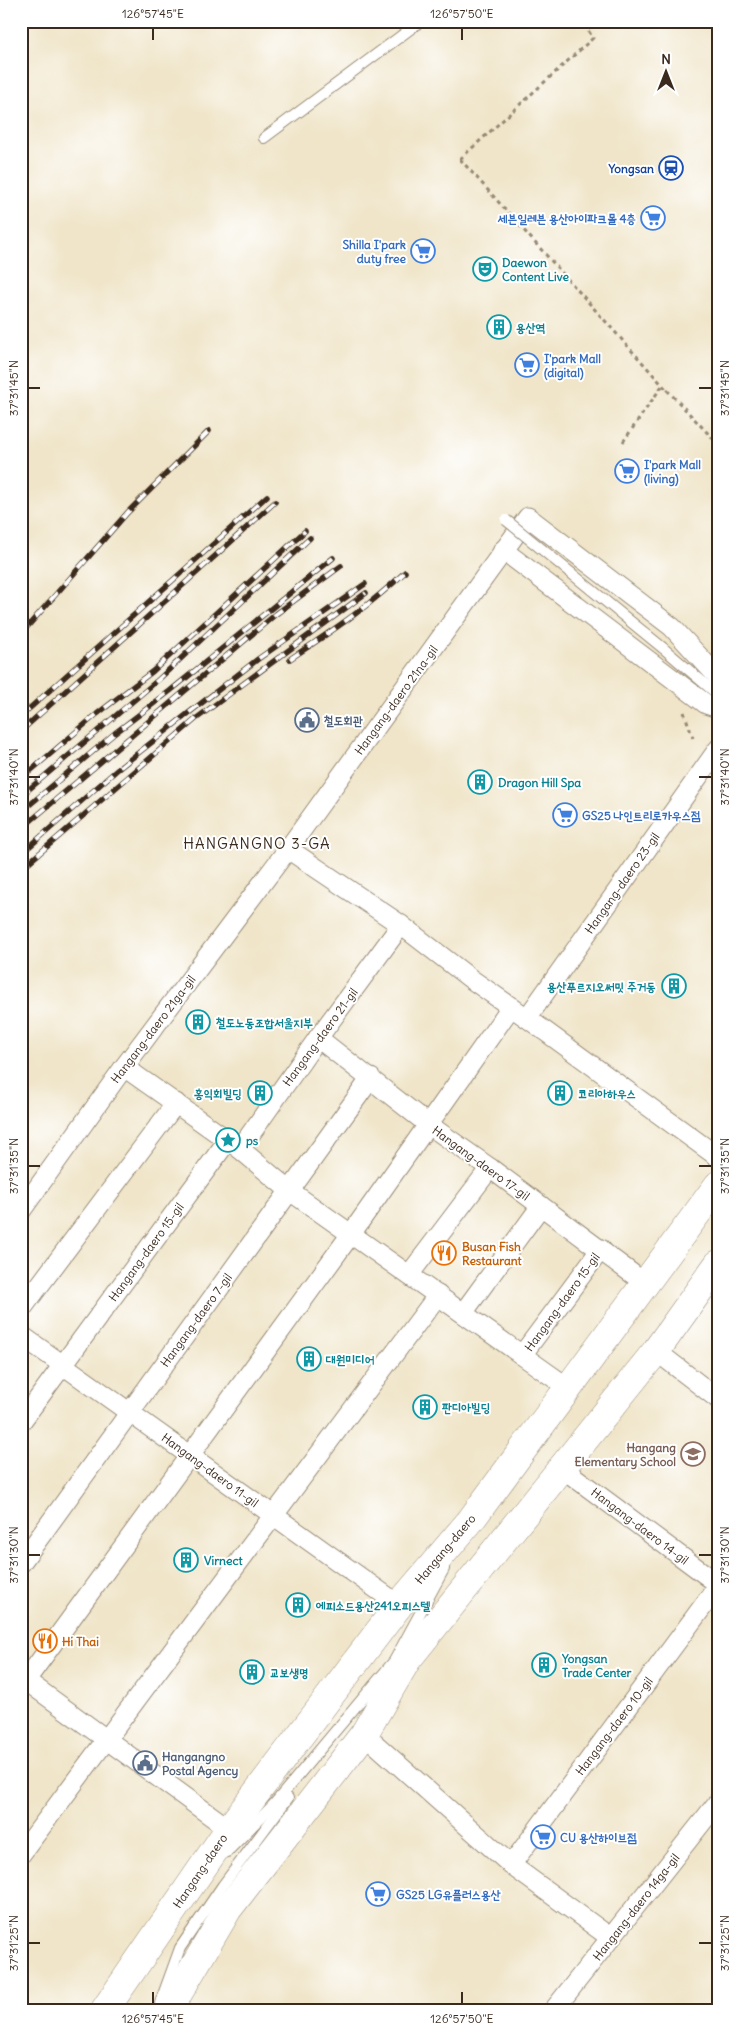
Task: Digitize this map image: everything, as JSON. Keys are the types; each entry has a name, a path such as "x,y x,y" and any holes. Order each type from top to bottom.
{"main road":[{"name":"Hangang-daero","path":"104,2011 229,1829 399,1605 471,1520 567,1387 646,1284 718,1185"},
{"path":"168,2011 228,1909 364,1734 407,1660 656,1351 714,1272"}],"street":[{"name":"Hangang-daero 21na-gil","path":"288,849 528,517 672,627 718,677"},
{"path":"503,550 706,704 718,708"},
{"name":"Hangang-daero 23-gil","path":"527,1018 718,749"},
{"path":"288,849 401,925 472,980 718,1157"},
{"name":"Hangang-daero 21ga-gil","path":"21,1210 124,1067 288,849"},
{"name":"Hangang-daero 21-gil","path":"234,1145 318,1038 401,925"},
{"path":"229,1829 106,1738 23,1682 352,1234 511,1007"},
{"name":"Hangang-daero 17-gil","path":"318,1038 429,1125 601,1249 646,1284"},
{"name":"Hangang-daero 15-gil","path":"124,1067 234,1145 290,1190 567,1387"},
{"name":"Hangang-daero 7-gil","path":"21,1563 371,1078"},
{"path":"21,1310 176,1104"},
{"name":"Hangang-daero 15-gil","path":"64,1364 234,1145"},
{"path":"409,1275 490,1168"},
{"path":"463,1314 541,1206"},
{"name":"Hangang-daero 15-gil","path":"522,1356 601,1249"},
{"path":"21,1854 438,1295"},
{"name":"Hangang-daero 11-gil","path":"21,1335 399,1605"},
{"path":"656,1351 718,1399"},
{"path":"21,1422 64,1364"},
{"name":"Hangang-daero 14-gil","path":"562,1468 718,1585"},
{"name":"Hangang-daero 10-gil","path":"511,1865 718,1585"},
{"path":"364,1734 511,1865 611,1938"},
{"name":"Hangang-daero 14ga-gil","path":"553,2011 718,1802"}],"lane":[{"path":"264,138 421,21"},
{"path":"506,520 718,695"},
{"path":"184,1896 276,1803 394,1661 471,1520"},
{"path":"157,2011 180,1948 223,1885 316,1761 407,1660"}],"path":[{"path":"582,21 593,38 460,159 662,386 718,444"},
{"path":"623,442 662,386"},
{"path":"684,712 693,738"}],"railway":[{"path":"21,634 128,512 209,431"},
{"path":"21,716 267,496"},
{"path":"21,731 275,502"},
{"path":"21,779 97,714 153,671 305,531"},
{"path":"21,796 159,679 310,538"},
{"path":"21,812 115,733 170,691 333,558"},
{"path":"21,829 276,614 341,566"},
{"path":"290,659 335,629 405,572"},
{"path":"21,854 118,769 190,712 258,659 365,584"},
{"path":"21,869 197,718 366,593"}],"place":[{"name":"Yongsan","path":"671,168"},
{"name":"세븐일레븐 용산아이파크몰 4층","path":"653,218"},
{"name":"Shilla I'park duty free","path":"423,251"},
{"name":"Daewon Content Live","path":"485,269"},
{"name":"용산역","path":"499,327"},
{"name":"I'park Mall (digital)","path":"527,365"},
{"name":"I'park Mall (living)","path":"627,471"},
{"name":"철도회관","path":"307,720"},
{"name":"Dragon Hill Spa","path":"480,782"},
{"name":"GS25 나인트리로카우스점","path":"565,815"},
{"name":"용산푸르지오써밋 주거동","path":"674,986"},
{"name":"철도노동조합서울지부","path":"198,1022"},
{"name":"홍익회빌딩","path":"260,1093"},
{"name":"코리아하우스","path":"560,1093"},
{"name":"ps","path":"228,1140"},
{"name":"Busan Fish Restaurant","path":"444,1253"},
{"name":"대원미디어","path":"309,1359"},
{"name":"판디아빌딩","path":"425,1407"},
{"name":"Hangang Elementary School","path":"693,1454"},
{"name":"Virnect","path":"186,1560"},
{"name":"에피소드용산241오피스텔","path":"298,1605"},
{"name":"Hi Thai","path":"45,1641"},
{"name":"Yongsan Trade Center","path":"544,1665"},
{"name":"교보생명","path":"252,1672"},
{"name":"Hangangno Postal Agency","path":"145,1763"},
{"name":"CU 용산하이브점","path":"543,1837"},
{"name":"GS25 LG유플러스용산","path":"378,1894"}],"district":[{"name":"HANGANGNO 3-GA","path":"257,843"}]}
